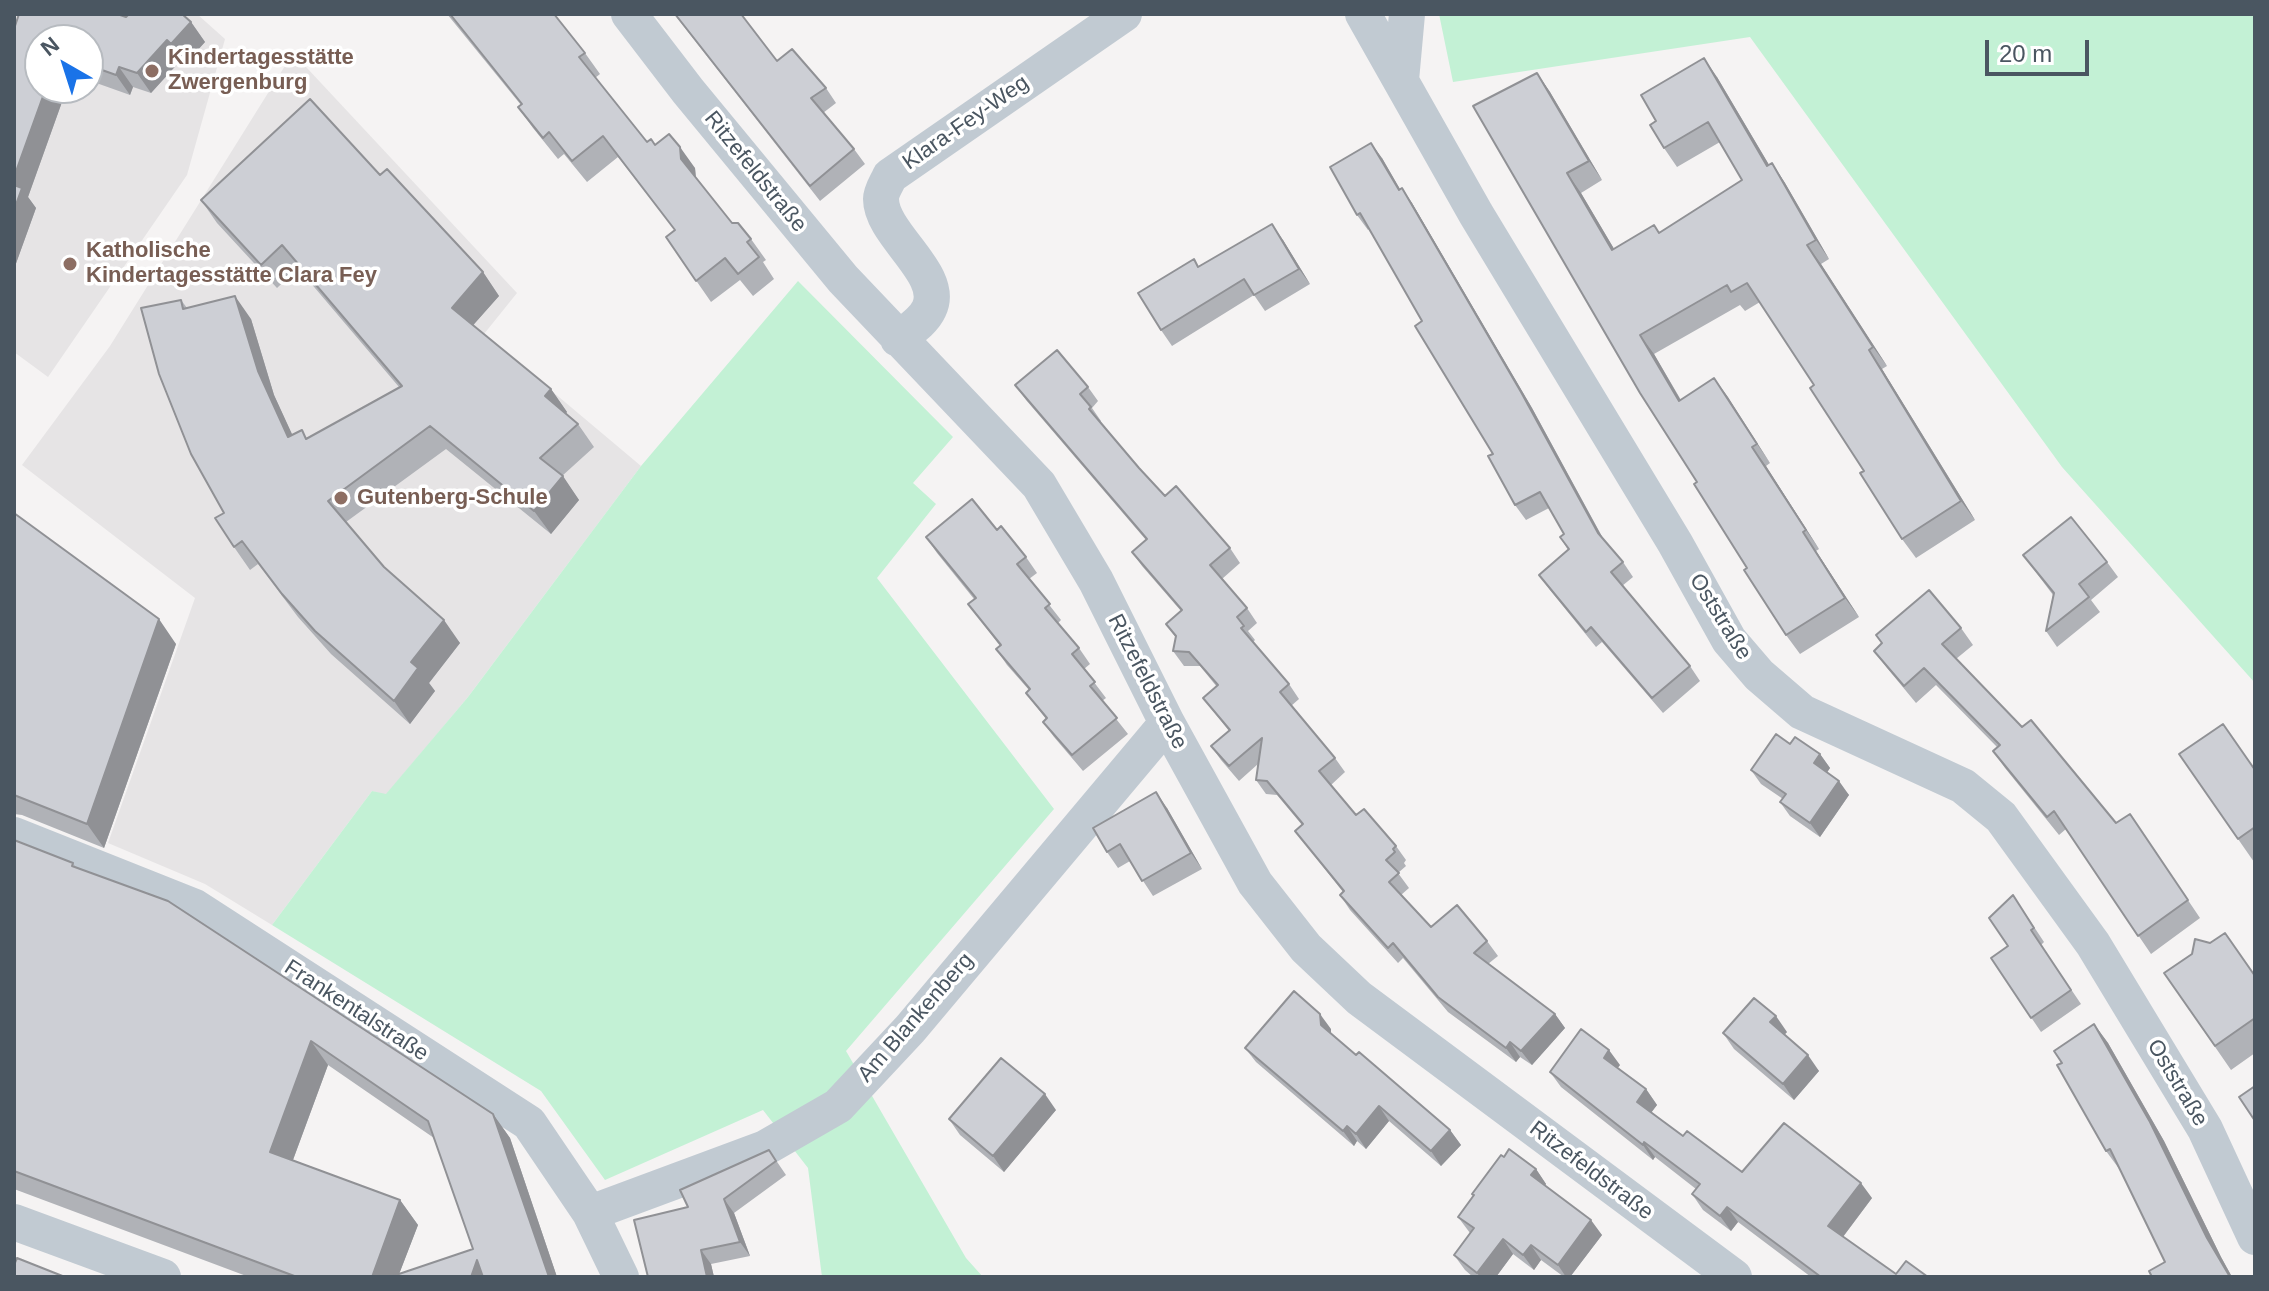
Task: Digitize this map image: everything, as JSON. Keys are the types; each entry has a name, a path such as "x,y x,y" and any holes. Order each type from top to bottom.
{"street":[{"name":"Ritzefeldstraße","path":"629,14 688,91 833,267 1039,485 1096,581 1167,723 1255,883 1306,948 1359,998 1734,1277"},
{"name":"Klara-Fey-Weg","path":"898,339 921,321 931,306 930,283 883,215 880,195 890,176 1124,14"},
{"name":"Oststraße","path":"1363,14 1476,214 1660,517 1729,640 1759,675 1802,712 1963,786 2001,817 2101,957 2205,1129 2255,1237"},
{"path":"1401,80 1407,14"},
{"name":"Am Blankenberg","path":"590,1213 765,1148 838,1106 910,1029 1167,723"},
{"name":"Frankentalstraße","path":"14,835 195,907 529,1123 590,1213 621,1277"},
{"path":"14,1222 163,1277"}],"shaded area":[{"name":"Katholische Kindertagesstätte Clara Fey","path":"14,14 197,14 225,39 187,175 48,377 14,352"},
{"name":"Gutenberg-Schule","path":"293,53 517,293 484,334 641,466 468,697 386,795 372,791 272,925 205,884 108,843 195,598 22,465 110,346"}],"green space":[{"path":"1439,14 2255,14 2255,683 2062,467 1750,37 1453,82"},
{"path":"798,281 953,437 913,483 936,504 877,578 1054,809 846,1051 966,1258 983,1277 822,1277 808,1168 763,1110 605,1180 541,1091 272,925 372,791 386,794 468,697 641,466"}],"building":[{"path":"19,14 117,14 126,17 129,14 182,14 191,22 171,44 167,40 137,73 119,67 116,75 104,71 104,24 24,24 24,104 40,104 14,177 14,29"},
{"path":"450,14 554,14 585,53 579,57 647,142 651,139 655,145 669,134 680,147 681,159 732,223 738,223 751,239 747,242 759,257 738,274 725,258 696,281 666,237 675,230 603,136 572,161 549,132 543,138 518,107 522,104"},
{"path":"675,14 741,14 777,61 792,49 826,88 811,98 854,149 810,186"},
{"path":"1704,58 1767,166 1772,163 1816,240 1807,245 1873,347 1869,350 1961,501 1902,539 1860,473 1864,471 1810,388 1814,385 1747,283 1731,292 1727,285 1640,335 1679,401 1714,378 1757,444 1752,447 1806,530 1803,532 1845,598 1786,635 1744,570 1747,568 1694,484 1697,482 1640,393 1473,106 1537,73 1589,161 1567,173 1612,250 1654,225 1659,233 1742,180 1708,122 1664,148 1650,125 1656,121 1641,95"},
{"path":"310,99 380,175 387,169 483,272 452,308 551,389 545,396 578,424 540,458 563,476 534,511 430,426 328,501 384,567 444,620 411,662 418,668 394,701 315,631 242,541 234,547 215,518 224,513 191,454 159,374 141,308 181,300 183,309 235,296 258,371 288,437 302,430 306,439 402,386 282,245 261,265 201,200"},
{"path":"1371,143 1399,190 1402,188 1521,392 1598,533 1623,562 1611,572 1690,666 1652,698 1591,627 1586,632 1539,575 1569,549 1560,537 1564,534 1540,492 1515,505 1488,456 1493,454 1415,326 1422,321 1330,167"},
{"path":"14,185 22,188 14,210"},
{"path":"1272,224 1299,269 1254,295 1244,279 1161,330 1138,293 1194,259 1198,267"},
{"path":"1057,350 1088,387 1080,394 1091,407 1089,409 1139,468 1165,496 1176,486 1230,548 1210,565 1247,608 1237,617 1244,626 1241,628 1289,684 1280,692 1335,758 1319,771 1356,815 1364,809 1396,846 1393,849 1395,852 1386,860 1399,873 1389,882 1431,927 1457,905 1487,941 1474,953 1555,1014 1521,1051 1510,1042 1506,1048 1438,997 1393,943 1388,948 1340,895 1344,891 1295,831 1303,824 1267,781 1256,780 1262,738 1229,766 1211,746 1230,730 1203,698 1218,685 1189,652 1173,651 1176,636 1166,624 1182,610 1132,552 1147,539 1015,385"},
{"path":"972,499 997,530 1001,526 1026,557 1017,564 1050,604 1045,608 1079,648 1072,654 1095,682 1090,686 1117,718 1072,755 1043,722 1047,718 1026,693 1030,689 996,649 1001,645 968,604 976,598 926,537"},
{"path":"14,513 159,619 87,824 14,795"},
{"path":"2071,517 2107,562 2079,584 2089,597 2046,631 2054,593 2023,555"},
{"path":"1929,590 1961,628 1942,644 2022,727 2031,720 2116,823 2130,814 2188,900 2138,936 2054,811 2047,817 1993,751 2000,745 1924,668 1904,686 1874,651 1882,643 1876,635"},
{"path":"2223,724 2255,770 2255,827 2238,839 2179,754"},
{"path":"1776,734 1790,744 1795,737 1820,754 1814,763 1839,781 1810,823 1780,802 1786,794 1751,770"},
{"path":"1156,792 1191,853 1142,881 1120,844 1107,852 1093,828"},
{"path":"14,840 73,863 72,866 168,901 493,1114 549,1277 483,1277 477,1260 471,1277 390,1277 473,1249 428,1121 311,1041 270,1152 400,1200 372,1277 297,1277 14,1171"},
{"path":"2013,895 2034,928 2031,930 2071,990 2031,1018 1991,958 2008,946 1989,918"},
{"path":"2225,933 2255,976 2255,1018 2215,1046 2164,973 2192,954 2195,939 2210,943"},
{"path":"1294,991 1320,1014 1321,1025 1356,1055 1359,1052 1450,1130 1431,1151 1379,1106 1356,1134 1347,1126 1343,1131 1245,1048"},
{"path":"1754,998 1776,1016 1770,1022 1808,1055 1783,1084 1723,1033"},
{"path":"2094,1024 2150,1122 2207,1238 2230,1277 2152,1277 2149,1271 2165,1262 2110,1149 2106,1151 2057,1065 2062,1063 2054,1051"},
{"path":"1581,1029 1609,1050 1604,1058 1646,1089 1637,1102 1683,1136 1687,1131 1742,1172 1784,1123 1861,1183 1828,1226 1896,1274 1906,1261 1928,1277 1821,1277 1727,1207 1720,1216 1692,1194 1700,1184 1644,1142 1643,1145 1550,1072"},
{"path":"1001,1058 1045,1094 993,1156 949,1119"},
{"path":"2255,1086 2255,1121 2239,1097"},
{"path":"1509,1149 1536,1169 1531,1175 1591,1220 1558,1265 1531,1245 1523,1255 1503,1239 1477,1273 1454,1255 1474,1228 1458,1217 1501,1155 1504,1157"},
{"path":"769,1150 776,1161 724,1199 740,1242 701,1250 707,1277 648,1277 634,1220 688,1207 680,1190"},
{"path":"17,1258 65,1277 14,1277"}],"place":[{"name":"Kindertagesstätte Zwergenburg","path":"152,71"},
{"name":"Katholische Kindertagesstätte Clara Fey","path":"70,264"},
{"name":"Gutenberg-Schule","path":"341,498"}]}
